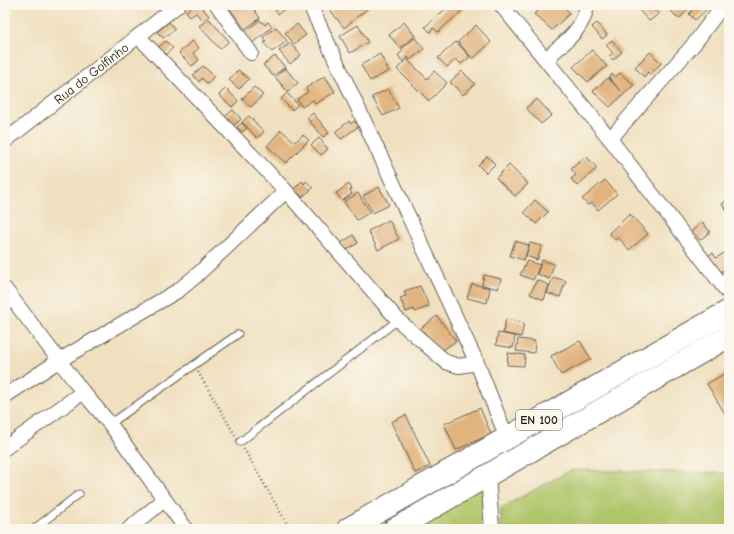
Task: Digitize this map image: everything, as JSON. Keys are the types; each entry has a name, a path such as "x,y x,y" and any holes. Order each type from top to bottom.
{"main road":[{"name":"EN 100","path":"348,529 729,311"},
{"name":"EN 100","path":"395,529 729,336"}],"street":[{"name":"Rua do Golfinho","path":"5,141 178,5"},
{"path":"217,5 252,53"},
{"path":"310,5 477,364 506,438"},
{"path":"501,5 610,139 729,294"},
{"path":"546,59 577,31 583,22 587,5"},
{"path":"610,139 694,44 723,5"},
{"path":"138,36 286,191 398,320 446,362 460,366 477,364"},
{"path":"5,396 60,360 179,290 197,275 286,191"},
{"path":"5,289 83,392 110,424 186,529"},
{"path":"5,448 83,392"},
{"path":"488,475 492,529"},
{"path":"129,529 164,500"}],"lane":[{"path":"240,442 398,320"},
{"path":"110,424 238,334"},
{"path":"34,529 79,494"}],"green space":[{"path":"571,470 729,473 729,529 501,529 501,508"},
{"path":"488,475 490,529 395,529"}],"building":[{"path":"194,5 200,5 209,16 203,21 196,13 190,17 186,11"},
{"path":"251,5 260,18 245,29 228,6"},
{"path":"272,5 286,5 287,7 278,14"},
{"path":"339,5 367,5 369,7 344,28 331,11"},
{"path":"450,5 464,5 466,7 438,32 433,28 430,32 425,27"},
{"path":"546,5 562,5 570,13 552,30 534,14"},
{"path":"645,5 652,5 659,14 649,21 639,10"},
{"path":"665,5 690,5 691,6 679,19"},
{"path":"695,5 710,6 695,20 689,14 696,6"},
{"path":"209,19 229,41 220,49 199,26"},
{"path":"260,20 265,25 268,22 272,27 251,44 242,34"},
{"path":"169,22 175,29 163,38 157,32"},
{"path":"404,22 415,36 400,48 389,35"},
{"path":"597,23 607,35 602,39 592,27"},
{"path":"297,24 306,35 294,44 285,33"},
{"path":"358,25 368,42 350,53 340,36"},
{"path":"476,25 491,42 473,59 458,42"},
{"path":"276,27 287,41 272,52 264,43 266,42 263,37"},
{"path":"415,38 424,49 410,60 408,57 403,62 398,55 403,51 401,49"},
{"path":"612,40 622,52 613,60 609,56 613,53 606,45"},
{"path":"166,41 173,48 166,54 159,47"},
{"path":"192,41 199,48 193,53 199,60 192,66 179,53"},
{"path":"456,42 470,57 461,64 456,59 447,67 438,58"},
{"path":"290,43 301,55 290,64 279,51"},
{"path":"592,50 607,66 588,82 573,67"},
{"path":"650,52 661,63 650,75 648,72 644,77 635,67"},
{"path":"380,54 389,71 370,81 361,65"},
{"path":"275,56 285,67 273,76 263,65"},
{"path":"407,59 427,79 434,71 447,83 429,101 397,69"},
{"path":"203,66 214,76 207,84 202,78 199,82 193,75"},
{"path":"285,68 298,83 288,92 275,77"},
{"path":"238,70 249,79 239,89 229,80"},
{"path":"462,71 475,84 463,95 450,82"},
{"path":"620,73 634,85 610,107 593,91 608,78 621,91 609,78 612,74 615,77"},
{"path":"325,76 335,92 315,104 313,100 302,107 297,99 308,92 306,88"},
{"path":"254,87 263,95 251,107 242,99"},
{"path":"226,88 238,101 232,107 219,95"},
{"path":"388,89 399,108 383,116 372,97"},
{"path":"287,93 298,105 292,110 281,99"},
{"path":"537,99 552,115 541,124 526,108"},
{"path":"233,110 241,119 232,127 221,120"},
{"path":"313,113 329,133 323,137 307,118"},
{"path":"249,116 264,132 257,138 242,122"},
{"path":"349,121 351,124 354,121 359,126 341,139 335,132"},
{"path":"242,123 247,128 242,132 237,127"},
{"path":"281,130 295,142 303,135 309,140 286,163 267,146"},
{"path":"319,138 328,149 321,155 311,145"},
{"path":"487,156 495,164 486,173 478,165"},
{"path":"586,156 597,168 577,186 571,179 576,175 571,169"},
{"path":"509,165 528,184 515,196 496,178"},
{"path":"605,180 617,194 598,210 592,203 588,205 582,199"},
{"path":"302,181 304,184 306,181 313,188 302,197 294,189"},
{"path":"349,184 352,189 350,190 352,194 342,201 336,193"},
{"path":"379,187 389,205 373,213 363,196"},
{"path":"358,193 370,212 357,220 344,202"},
{"path":"729,199 729,213 722,204"},
{"path":"535,200 548,212 536,224 524,212"},
{"path":"630,214 648,234 629,250 618,237 615,240 609,233"},
{"path":"389,220 399,239 378,250 368,231"},
{"path":"702,222 710,232 700,240 692,231"},
{"path":"353,235 358,243 346,250 341,243"},
{"path":"515,241 529,245 524,260 510,256"},
{"path":"530,243 542,246 537,260 526,256"},
{"path":"713,253 716,258 724,253 729,262 729,267 716,274 706,257"},
{"path":"542,260 554,264 549,279 537,274"},
{"path":"527,261 540,265 533,280 520,275"},
{"path":"484,275 501,279 498,289 482,285"},
{"path":"553,277 566,281 560,297 547,293"},
{"path":"537,280 549,285 544,300 530,294"},
{"path":"472,284 490,288 487,303 467,298"},
{"path":"420,286 429,306 415,312 414,309 406,312 400,298 406,296 404,291"},
{"path":"437,316 456,341 440,352 421,328"},
{"path":"506,319 524,323 521,337 503,333"},
{"path":"498,333 515,336 513,348 496,345"},
{"path":"518,339 535,341 534,353 516,351"},
{"path":"580,341 591,359 561,375 551,356"},
{"path":"508,353 525,355 524,366 507,365"},
{"path":"729,371 729,420 707,384"},
{"path":"480,408 491,434 456,450 444,424"},
{"path":"406,415 430,466 415,473 391,422"}]}
